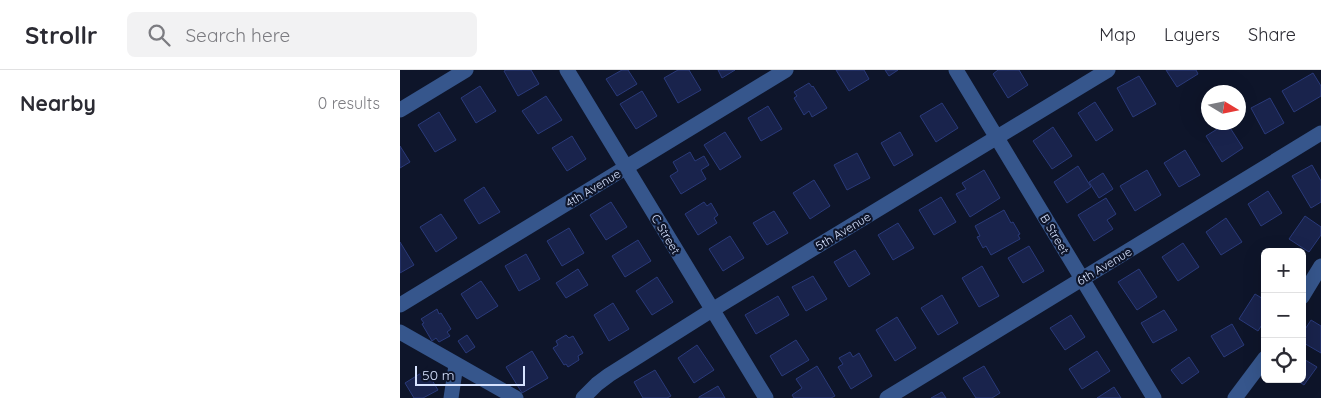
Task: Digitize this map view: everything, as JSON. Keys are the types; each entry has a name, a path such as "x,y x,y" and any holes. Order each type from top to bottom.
{"street":[{"path":"400,110 466,70"},
{"name":"C Street","path":"567,70 766,398"},
{"name":"4th Avenue","path":"400,305 786,70"},
{"name":"B Street","path":"956,70 1154,398"},
{"name":"5th Avenue","path":"583,398 609,375 712,310 1108,70"},
{"name":"6th Avenue","path":"887,398 1321,133"},
{"path":"1304,293 1321,266"},
{"path":"400,332 516,398"},
{"path":"1241,396 1261,364"},
{"path":"451,398 456,365"}],"building":[{"path":"531,70 539,84 518,96 504,71"},
{"path":"622,70 628,70 637,84 617,96 606,79"},
{"path":"678,70 689,70 701,90 678,103 664,78"},
{"path":"718,70 735,70 722,78"},
{"path":"836,70 864,70 869,79 849,91"},
{"path":"885,70 898,70 889,76"},
{"path":"998,70 1019,70 1028,85 1008,98 993,74"},
{"path":"1166,70 1196,70 1198,74 1177,87"},
{"path":"1313,73 1321,86 1321,96 1294,112 1282,91"},
{"path":"1139,76 1156,104 1133,117 1117,88"},
{"path":"809,83 827,108 812,117 809,111 804,115 794,98 797,96 794,92"},
{"path":"480,86 496,111 476,123 461,98"},
{"path":"642,91 657,116 636,129 620,104"},
{"path":"546,96 562,120 538,134 522,111"},
{"path":"1270,98 1284,123 1265,134 1251,108"},
{"path":"1095,102 1113,130 1096,141 1078,113"},
{"path":"942,103 958,128 936,142 920,116"},
{"path":"768,106 782,129 761,141 748,118"},
{"path":"439,112 456,140 435,152 418,125"},
{"path":"1053,127 1072,156 1052,169 1033,141"},
{"path":"1216,130 1231,130 1243,148 1222,162 1206,136"},
{"path":"725,132 741,157 720,170 704,145"},
{"path":"900,132 913,155 894,166 881,143"},
{"path":"572,136 586,159 567,171 552,148"},
{"path":"400,146 410,162 400,168"},
{"path":"1185,150 1200,175 1179,187 1164,163"},
{"path":"690,152 695,161 704,156 709,165 701,170 706,179 681,194 670,176 678,171 673,162"},
{"path":"857,153 870,178 847,190 834,165"},
{"path":"1312,165 1321,181 1321,202 1311,208 1292,176"},
{"path":"1078,166 1091,187 1067,203 1054,182"},
{"path":"984,170 1000,198 970,217 956,194 966,189 962,183"},
{"path":"1147,170 1161,195 1135,211 1120,186"},
{"path":"1103,173 1113,189 1099,198 1089,182"},
{"path":"814,180 830,206 810,219 793,193"},
{"path":"484,187 500,212 479,224 464,200"},
{"path":"1268,191 1282,213 1261,226 1248,204"},
{"path":"941,197 956,222 934,235 919,210"},
{"path":"1106,198 1116,214 1107,220 1113,229 1094,241 1078,215"},
{"path":"611,202 627,227 606,240 590,215"},
{"path":"704,202 707,206 711,203 718,215 714,218 717,223 698,235 685,214"},
{"path":"1004,210 1020,234 1018,235 1020,239 991,255 986,246 983,248 977,237 980,236 975,226"},
{"path":"774,211 788,233 767,245 753,223"},
{"path":"441,214 457,238 436,252 420,227"},
{"path":"1305,216 1321,227 1321,235 1309,252 1306,248 1289,239"},
{"path":"1226,218 1242,242 1221,255 1206,232"},
{"path":"898,223 914,248 893,260 878,235"},
{"path":"569,228 584,253 562,266 547,241"},
{"path":"730,236 744,258 723,271 709,249"},
{"path":"638,240 651,261 625,277 612,256"},
{"path":"400,242 414,265 400,273"},
{"path":"1183,243 1199,267 1178,281 1162,257"},
{"path":"1029,246 1044,271 1023,283 1008,258"},
{"path":"855,250 870,274 849,287 834,262"},
{"path":"526,254 540,279 519,291 505,266"},
{"path":"982,266 999,296 979,307 962,278"},
{"path":"578,269 588,285 566,298 556,283"},
{"path":"1139,269 1157,297 1137,310 1118,282"},
{"path":"813,276 827,299 806,311 792,287"},
{"path":"657,277 673,302 652,315 636,291"},
{"path":"481,281 498,306 477,319 461,294"},
{"path":"1255,294 1261,298 1261,326 1258,331 1239,319"},
{"path":"942,295 958,323 938,335 921,308"},
{"path":"778,296 789,315 756,334 745,315"},
{"path":"613,303 629,329 609,341 594,315"},
{"path":"437,309 451,329 447,332 450,336 439,342 436,338 432,341 421,319"},
{"path":"1164,310 1177,330 1153,343 1141,323"},
{"path":"1071,315 1085,337 1065,350 1050,328"},
{"path":"897,317 916,348 895,361 876,330"},
{"path":"1311,320 1321,326 1321,353 1306,344 1306,328"},
{"path":"1232,324 1244,345 1224,357 1211,336"},
{"path":"467,335 475,347 466,353 458,341"},
{"path":"566,335 569,338 573,336 583,353 578,356 579,360 568,367 566,364 564,365 553,348 558,345 556,341"},
{"path":"796,340 809,360 782,376 770,356"},
{"path":"697,345 714,370 694,383 678,358"},
{"path":"532,351 548,378 522,393 506,367"},
{"path":"1097,351 1110,371 1082,389 1069,369"},
{"path":"850,352 853,357 859,353 872,376 851,389 838,367 843,364 839,358"},
{"path":"1189,357 1199,372 1182,384 1171,370"},
{"path":"1306,360 1317,367 1306,382"},
{"path":"817,366 835,396 831,398 794,398 792,395 802,388 796,379"},
{"path":"984,366 1000,393 992,398 976,398 963,378"},
{"path":"426,370 438,390 423,398 414,398 405,383"},
{"path":"655,370 671,396 667,398 643,398 634,382"},
{"path":"718,386 725,398 699,398 699,397"},
{"path":"1114,387 1121,398 1097,398"},
{"path":"942,392 946,398 931,398"}]}
